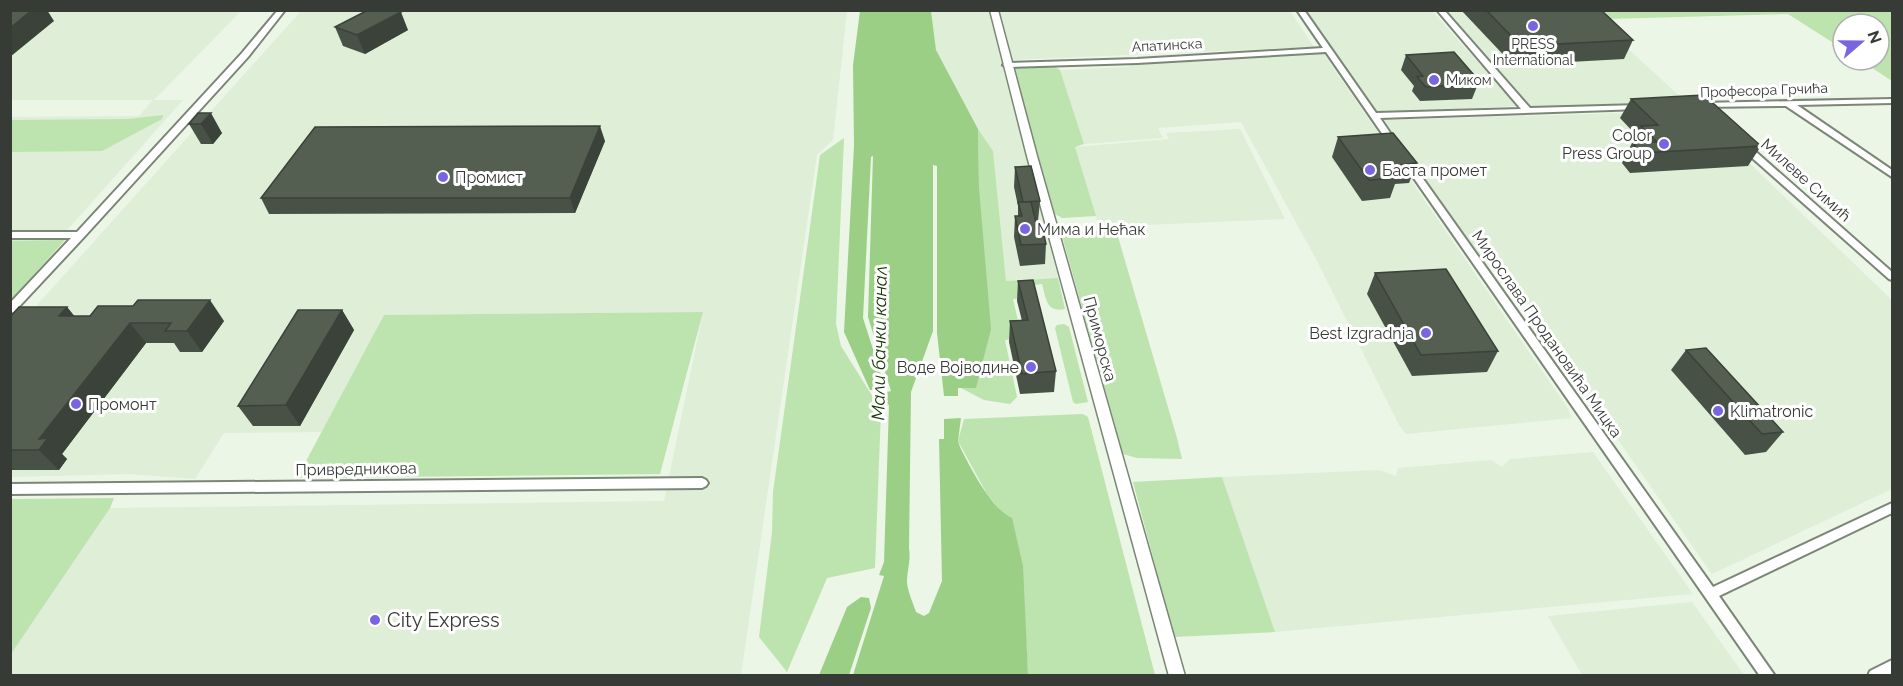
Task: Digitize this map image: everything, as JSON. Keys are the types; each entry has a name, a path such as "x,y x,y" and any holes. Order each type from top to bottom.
{"street":[{"path":"10,310 237,64 282,10"},
{"name":"Приморска","path":"994,10 1007,65 1177,675"},
{"name":"Мирослава Продановића Мицка","path":"1300,10 1768,675"},
{"path":"1440,10 1528,111"},
{"name":"Апатинска","path":"1007,65 1137,61 1327,50"},
{"name":"Професора Грчића","path":"1688,106 1891,102"},
{"path":"1788,103 1893,174"},
{"path":"1700,105 1708,113"},
{"path":"1373,116 1654,107"},
{"name":"Милеве Симић","path":"1733,136 1893,277"},
{"path":"10,235 81,235"},
{"name":"Привредникова","path":"10,489 702,483"},
{"path":"1710,594 1893,508"}],"shaded area":[{"path":"31,10 241,11 154,100 183,100 11,293 11,117 139,116 153,100 11,100 11,20"},
{"path":"301,11 847,11 833,140 817,155 741,675 11,676 11,654 110,508 664,501 703,312 384,315 322,432 224,433 195,479 129,474 11,477 11,334"},
{"path":"931,11 990,11 1058,278 1006,281 993,151 978,129 936,50"},
{"path":"1000,11 1290,11 1314,47 1013,60"},
{"path":"1304,11 1432,11 1517,106 1376,113"},
{"path":"1445,11 1587,11 1686,102 1531,107"},
{"path":"1596,11 1892,11 1892,81 1878,72 1891,72 1891,12 1831,12 1831,41 1788,14 1605,19"},
{"path":"1323,53 1567,407 1572,418 1406,434 1399,425 1316,259 1241,122 1158,128 1163,138 1084,144 1060,70 1130,67 1129,63"},
{"path":"1054,66 1060,70 1084,144 1075,147 1096,216 1062,218 1055,214 1015,75 1015,68"},
{"path":"1695,111 1892,300 1892,489 1712,574 1492,260 1482,258 1382,120"},
{"path":"163,115 162,119 102,151 11,152 11,120 128,119"},
{"path":"978,129 993,151 1006,281 1058,278 1065,309 1050,307 1042,284 1034,285 1037,297 1013,299 1022,338 1005,340 1017,397 1010,404 984,400 961,388 976,388"},
{"path":"1240,129 1285,219 1099,227 1075,147 1169,139 1166,133"},
{"path":"844,138 836,324 841,346 881,410 875,568 827,578 787,672 759,637 772,532 773,492 820,155"},
{"path":"1116,230 1182,459 1137,458 1123,454 1062,236 1065,232"},
{"path":"65,240 11,300 11,241"},
{"path":"703,312 660,474 297,478 384,315"},
{"path":"1064,324 1069,327 1088,402 1076,404 1073,402 1055,328 1057,325"},
{"path":"1083,414 1088,417 1155,675 1028,675 1025,623 1003,514 987,494 958,441 964,419"},
{"path":"1593,452 1693,594 1275,632 1222,477 1379,470 1396,476 1398,468 1491,460 1502,467 1510,459"},
{"path":"1222,477 1275,632 1174,637 1133,482"},
{"path":"114,498 110,508 11,654 11,499"},
{"path":"1692,602 1744,675 1582,675 1548,616"}],"water":[{"name":"Мали бачки канал","path":"860,11 931,11 936,50 978,129 979,188 991,329 976,388 958,388 958,396 944,396 937,333 937,166 933,165 933,331 911,392 908,590 916,612 924,616 929,613 942,581 939,439 944,439 944,419 961,418 958,441 964,455 989,497 1012,518 1023,566 1028,675 853,675 884,576 879,575 884,562 889,405 887,404 887,392 891,391 868,317 873,156 871,157 863,318 886,390 870,390 844,332 854,146 853,65"},
{"path":"861,597 869,598 871,608 849,675 819,675 847,607"}],"building":[{"path":"10,10 32,10 10,28"},
{"path":"368,10 401,12 357,35 335,27"},
{"path":"1486,10 1601,10 1633,40 1521,46"},
{"path":"1454,52 1474,75 1470,75 1478,84 1426,87 1417,77 1423,76 1406,55"},
{"path":"1704,95 1761,146 1641,153 1633,143 1657,142 1641,126 1658,125 1631,99"},
{"path":"198,113 211,113 201,124 189,124"},
{"name":"Промист","path":"600,126 570,198 261,198 315,127"},
{"path":"1393,133 1417,163 1388,166 1397,178 1369,180 1338,137"},
{"path":"1031,166 1040,201 1023,202 1015,167"},
{"path":"1018,202 1031,202 1039,235 1044,235 1046,244 1021,245 1015,216 1022,216"},
{"path":"1446,269 1498,351 1421,355 1375,273"},
{"path":"1033,280 1056,371 1022,374 1010,321 1028,320 1018,281"},
{"path":"138,300 210,300 187,331 165,331 171,323 130,323 39,439 48,438 39,450 10,450 10,317 19,307 67,307 59,316 90,316 98,306 133,306"},
{"path":"298,310 342,310 286,405 238,406"},
{"path":"1706,348 1783,432 1762,434 1686,350"}],"place":[{"name":"PRESS International","path":"1533,26"},
{"name":"Миком","path":"1434,80"},
{"name":"Color Press Group","path":"1664,144"},
{"name":"Баста промет","path":"1370,170"},
{"name":"Промист","path":"443,177"},
{"name":"Мима и Нећак","path":"1025,229"},
{"name":"Best Izgradnja","path":"1426,333"},
{"name":"Воде Војводине","path":"1031,367"},
{"name":"Промонт","path":"76,404"},
{"name":"Klimatronic","path":"1718,411"},
{"name":"City Express","path":"375,620"}]}
